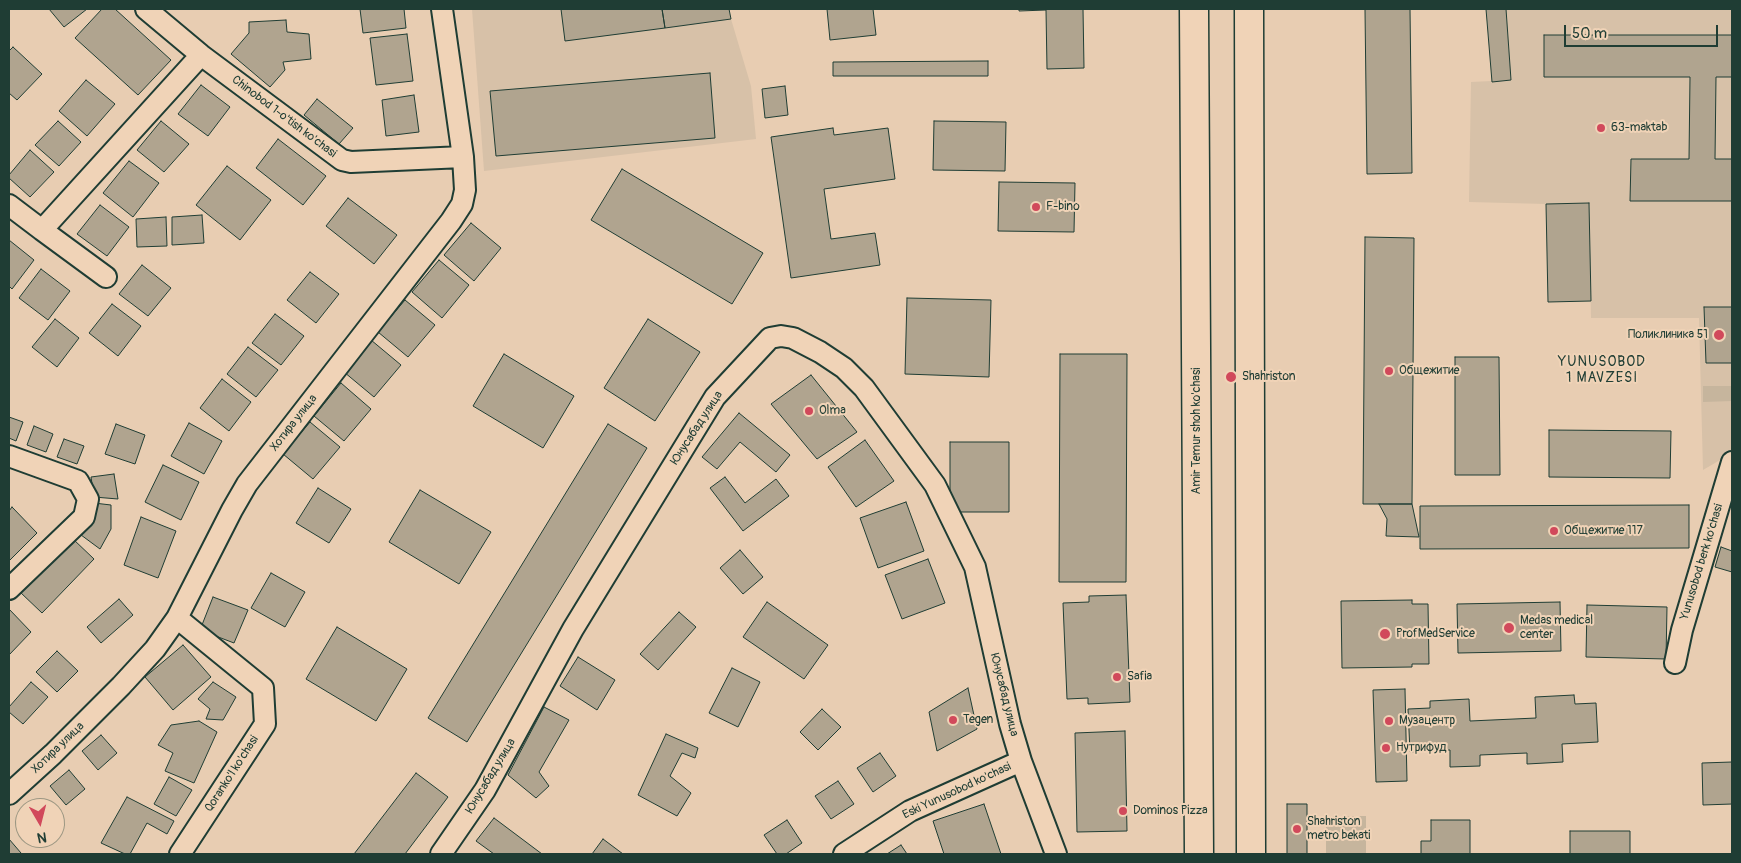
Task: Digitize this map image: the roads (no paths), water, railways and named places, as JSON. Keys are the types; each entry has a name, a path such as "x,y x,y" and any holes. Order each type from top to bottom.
{"main road":[{"name":"Amir Temur shoh ko'chasi","path":"1194,9 1199,854"},
{"path":"1249,9 1251,854"}],"street":[{"name":"Chinobod 1-o'tish ko'chasi","path":"146,9 201,55 342,160 351,162 463,157"},
{"name":"Хотира улица","path":"9,794 53,754 155,649 177,618 247,484 462,204 465,190 463,157 442,9"},
{"path":"42,230 201,55"},
{"path":"9,205 106,277"},
{"name":"Юнусабад улица","path":"441,854 485,790 573,629 715,397 770,338 781,336 793,338 811,347 844,368 864,388 935,485 974,567 1010,724 1021,761 1056,854"},
{"path":"9,456 78,480 88,500 84,517 9,589"},
{"name":"Yunusobod berk ko'chasi","path":"1675,663 1682,630 1732,462"},
{"name":"Qoranko'l ko'chasi","path":"177,618 263,688 265,724 180,854"},
{"name":"Eski Yunusobod ko'chasi","path":"844,854 910,811 1021,761"}],"place":[{"name":"63-maktab","path":"1601,128"},
{"name":"F-bino","path":"1036,207"},
{"name":"Поликлиника 51","path":"1719,335"},
{"name":"Общежитие","path":"1389,371"},
{"name":"Shahriston","path":"1231,377"},
{"name":"Olma","path":"809,411"},
{"name":"Общежитие 117","path":"1554,531"},
{"name":"Medas medical center","path":"1509,628"},
{"name":"ProfMedService","path":"1385,634"},
{"name":"Safia","path":"1117,677"},
{"name":"Tegen","path":"953,720"},
{"name":"Музацентр","path":"1389,721"},
{"name":"Нутрифуд","path":"1386,748"},
{"name":"Dominos Pizza","path":"1123,811"},
{"name":"Shahriston metro bekati","path":"1297,829"}],"district":[{"name":"YUNUSOBOD 1 MAVZESI","path":"1602,370"}]}
